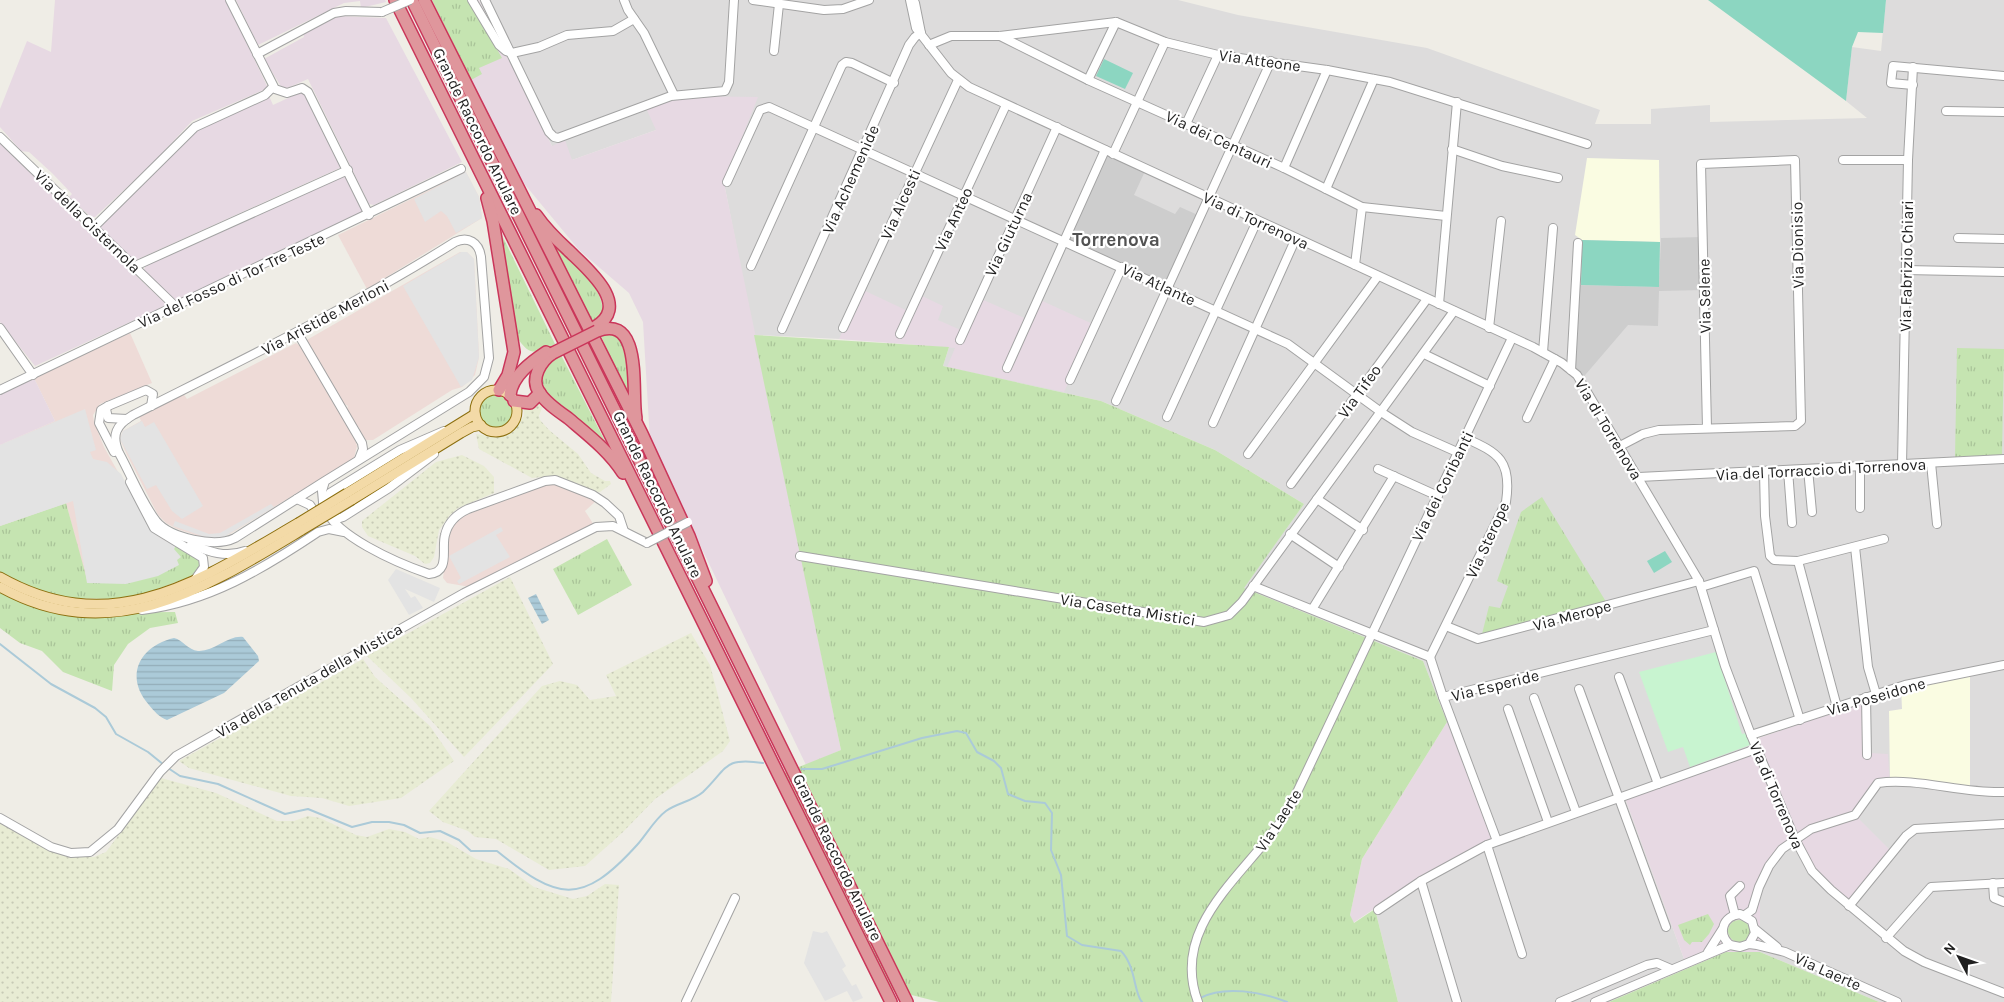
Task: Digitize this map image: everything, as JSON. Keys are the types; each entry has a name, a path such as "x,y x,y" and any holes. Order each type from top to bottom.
{"highway":[{"name":"Grande Raccordo Anulare","path":"395,0 891,1002"},
{"name":"Grande Raccordo Anulare","path":"411,0 907,1002"},
{"path":"424,0 642,434 692,544 722,628"},
{"path":"479,169 493,222 513,346 511,368 499,390"},
{"path":"509,172 525,192 545,226 596,277 604,289 608,300 608,312 596,329"},
{"path":"540,393 530,403 512,398 511,386 520,373 553,350 596,329 608,328 617,330 629,345 633,366 634,408 642,434"},
{"path":"553,350 538,370 536,384 540,393 606,451 617,463 644,504"}],"main road":[{"path":"490,390 499,390 512,398 516,415 507,428 496,432 487,430 481,425 475,414 476,404 480,397 490,390"},
{"path":"0,577 40,595 82,604 126,602 178,588 222,569 298,527 460,429 475,414"},
{"path":"460,429 481,425"},
{"path":"0,588 22,598 58,609 93,614 120,613 156,605 199,589 240,568 298,527"}],"street":[{"path":"230,0 273,87 284,93 302,88 308,91 369,215"},
{"path":"257,54 334,13 346,11 382,12 411,0"},
{"path":"472,0 480,9 495,40 509,52"},
{"path":"485,0 509,52 554,137 561,137 674,95 720,93 725,91 728,82 734,0"},
{"path":"624,0 644,33 674,95"},
{"path":"753,0 830,10 869,0"},
{"name":"Via di Torrenova","path":"910,0 915,26 958,80 1006,105 1543,352 1571,370 1620,446 1700,584 1714,630 1756,749 1795,839 1814,874 1886,938 1904,951 1924,962 2004,993"},
{"name":"Via di Torrenova","path":"915,0 921,33"},
{"path":"774,51 779,4"},
{"path":"509,52 579,33 609,32 620,29 634,19"},
{"path":"1088,80 1116,22"},
{"name":"Via Atteone","path":"929,45 951,36 1000,36 1116,22 1166,42 1218,54 1374,78 1587,144"},
{"name":"Via Achemenide","path":"782,329 911,42 921,33"},
{"name":"Via dei Centauri","path":"1000,36 1088,80 1284,168 1362,207 1446,216"},
{"path":"1113,154 1166,42"},
{"path":"1186,124 1218,54"},
{"path":"1116,401 1271,61"},
{"path":"751,266 841,68 846,62 852,63 894,83"},
{"path":"1912,84 1891,83 1893,66 2004,76"},
{"name":"Via Fabrizio Chiari","path":"1902,465 1908,160 1914,67"},
{"path":"1284,168 1326,70"},
{"path":"1326,189 1374,78"},
{"name":"Via Alcesti","path":"843,328 913,173 958,80"},
{"path":"94,227 195,127 265,95 273,87"},
{"path":"1439,304 1456,102"},
{"name":"Via Anteo","path":"900,334 1006,105"},
{"name":"Via Atlante","path":"727,182 763,107 769,107 1255,327 1288,344 1381,412 1412,432 1457,452"},
{"path":"1946,111 2004,112"},
{"name":"Via Giuturna","path":"960,340 1057,128"},
{"name":"Via della Cisternola","path":"0,137 175,306"},
{"path":"1007,368 1105,150"},
{"path":"1452,150 1502,166 1558,178"},
{"name":"Via Dionisio","path":"1701,164 1795,160 1802,418 1800,423 1795,426 1707,428"},
{"path":"1843,160 1908,160"},
{"name":"Via Selene","path":"1701,164 1707,428"},
{"name":"Via del Fosso di Tor Tre Teste","path":"0,390 462,169"},
{"path":"135,266 348,170"},
{"path":"1355,266 1362,207"},
{"path":"1167,417 1257,221"},
{"path":"1489,328 1501,221"},
{"path":"1543,352 1554,228"},
{"path":"1213,423 1296,238"},
{"path":"1958,238 2004,239"},
{"name":"Via Aristide Merloni","path":"127,419 379,288 458,240 469,240 479,248 489,355 484,376 469,392 238,537 220,544 208,543 185,536 157,522"},
{"path":"1571,370 1578,243"},
{"path":"1070,380 1122,267"},
{"path":"1906,270 2004,272"},
{"path":"1248,454 1378,276"},
{"name":"Via Tifeo","path":"1291,484 1427,299"},
{"name":"Via Casetta Mistici","path":"800,556 1204,622 1229,616 1424,354 1454,310"},
{"path":"0,328 34,375"},
{"path":"297,332 362,443 363,451 359,460"},
{"name":"Via dei Coribanti","path":"1372,634 1512,338"},
{"path":"1424,354 1490,386"},
{"path":"1527,418 1555,359"},
{"path":"152,406 153,394 146,390 108,406 100,412 99,423 151,524 161,534 196,552 204,560 204,567 200,574 178,588"},
{"path":"108,406 105,411 108,418 127,419"},
{"path":"127,419 116,430 114,442 157,522 172,536 205,550 225,554 244,551 279,531 298,527"},
{"path":"1620,446 1653,431 1707,428"},
{"path":"323,502 333,491 400,450 460,429"},
{"path":"329,516 339,519 394,484 460,429"},
{"name":"Via Sterope","path":"1430,657 1506,502 1508,475 1497,454 1492,449 1465,438"},
{"name":"Via del Torraccio di Torrenova","path":"1639,478 2004,460"},
{"path":"1931,463 1938,524"},
{"path":"1860,466 1860,508"},
{"path":"1378,469 1438,496"},
{"path":"1808,469 1812,512"},
{"path":"1788,470 1792,523"},
{"path":"1764,472 1765,516 1770,556 1774,560 1798,561 1884,539"},
{"path":"1314,608 1394,476"},
{"path":"326,481 322,491 323,502 329,516 345,532 356,541 427,573 434,574 443,565 445,533 457,516 468,509 545,480 561,482 600,499 618,516 624,531"},
{"path":"297,499 310,505 318,516 321,528 318,532"},
{"path":"1317,499 1363,530"},
{"path":"345,532 345,525 353,511"},
{"name":"Via della Tenuta della Mistica","path":"0,818 51,847 71,853 88,852 114,834 166,766 200,742 464,593 569,539 603,525 613,526 647,543 688,522"},
{"path":"120,613 168,607 210,594 247,576 318,532 329,529 345,532"},
{"path":"1290,534 1339,567"},
{"path":"1855,547 1868,667 1876,694"},
{"path":"1798,561 1837,707"},
{"name":"Via Merope","path":"1446,626 1478,639 1608,605 1754,571 1800,720"},
{"path":"1253,586 1314,608 1430,657"},
{"name":"Via Esperide","path":"1430,657 1444,697 1714,630"},
{"name":"Via Laerte","path":"1198,1002 1194,989 1193,952 1201,924 1218,899 1269,838 1288,810 1372,634"},
{"name":"Via Poseidone","path":"1751,734 1916,683 2004,665"},
{"path":"1619,677 1658,784"},
{"path":"1579,689 1666,927"},
{"path":"1444,697 1497,841"},
{"path":"1866,697 1867,755"},
{"path":"1534,698 1576,812"},
{"path":"1508,709 1548,822"},
{"path":"1378,910 1421,881 1487,845 1756,749"},
{"path":"1745,916 1752,910 1759,887 1771,863 1795,839 1811,829 1855,815 1862,807 1873,787 1879,783 1918,785 1980,793 2004,792"},
{"path":"1849,906 1906,836 1915,829 2004,824"},
{"path":"1487,845 1522,954"},
{"path":"1421,881 1456,1002"},
{"path":"1993,883 1994,898 2004,902"},
{"path":"1886,938 1931,888 2004,883"},
{"path":"1735,915 1730,896 1740,886"},
{"path":"686,1002 735,898"},
{"path":"1595,1002 1706,953 1730,945 1740,947 1749,944 1754,937 1755,929 1752,921 1745,916 1735,915 1726,920 1716,943 1706,953"},
{"path":"1723,929 1724,938 1730,945"},
{"name":"Via Laerte","path":"1755,929 1786,952"},
{"name":"Via Laerte","path":"1749,944 1786,952 1897,1002"},
{"path":"1560,1002 1657,963 1671,969"}],"shaded area":[{"path":"55,0 226,0 268,88 192,121 153,163 95,217 91,217 69,197 72,194 52,173 29,152 21,151 0,127 0,109 27,41 51,52"},
{"path":"236,0 385,0 386,2 361,8 360,1 344,3 258,45"},
{"path":"432,0 479,0 552,146 565,140 572,160 656,130 646,108 675,96 758,97 724,183 841,750 806,765 650,441 643,322 629,293 579,250 522,181"},
{"path":"479,0 1178,0 1238,15 1427,48 1600,110 1595,124 1651,124 1651,109 1710,105 1710,122 1867,118 1846,101 1852,47 1881,51 1886,0 2004,0 2004,1002 1879,1002 1760,952 1760,894 1781,853 1801,841 1814,868 1859,819 1876,788 1870,753 1869,700 1757,736 1762,750 1625,798 1687,967 1609,1002 1398,1002 1375,909 1426,874 1491,838 1423,661 1243,588 1304,504 1215,450 1101,401 943,366 949,347 883,341 754,335 724,183 656,130 572,160 552,146"},
{"path":"339,16 386,18 462,162 374,205 369,204 308,79 285,89 282,88 264,59 304,37 303,33"},
{"path":"301,92 306,94 342,167 134,261 97,227 202,125 269,96 273,105"},
{"path":"0,143 167,305 35,366 0,322"},
{"path":"1105,150 1146,169 1134,195 1175,214 1180,207 1200,216 1168,288 1064,241"},
{"path":"1587,158 1659,160 1660,242 1582,240 1575,235"},
{"path":"466,172 479,197 482,218 367,289 338,235"},
{"path":"466,172 479,197 482,218 456,233 447,216 441,211 425,222 414,199"},
{"path":"346,174 363,213 176,302 144,270 146,264"},
{"path":"1703,237 1704,290 1659,291 1658,326 1628,325 1580,381 1571,370 1576,285 1659,287 1661,238"},
{"path":"460,252 467,252 474,259 479,357 475,375 462,387 452,390 373,440 366,440 361,435 359,427 354,426 346,412 348,406 341,402 305,341"},
{"path":"461,252 467,252 474,259 479,357 472,380 461,387 403,286"},
{"path":"861,289 910,312 918,294 943,306 938,320 963,331 979,298 1029,320 1038,299 1095,325 1064,392 947,367 955,348 839,339"},
{"path":"130,333 152,383 100,404 93,415 94,422 104,447 147,524 159,537 175,546 87,583 66,503 0,526 0,445 55,421 34,378"},
{"path":"296,343 304,349 355,440 357,446 354,458 230,534 208,539 177,529 166,523 158,515 127,455 120,439 123,431 141,421 139,416 183,393 187,399"},
{"path":"34,378 55,421 0,445 0,394"},
{"path":"538,402 543,405 539,416 540,420 578,454 591,473 605,481 610,481 611,484 600,492 595,492 551,476 532,478 479,449 476,434 495,437 510,433 524,416 524,407"},
{"path":"85,409 96,450 90,452 93,459 107,462 121,474 147,524 159,537 175,546 174,549 181,557 177,560 179,565 158,576 126,584 87,583 73,501 0,526 0,445"},
{"path":"142,421 145,427 154,422 203,506 182,519 172,511 156,485 147,489 120,439 123,431"},
{"path":"462,455 484,466 494,477 494,493 458,508 450,515 439,530 434,557 430,563 425,564 415,556 368,536 362,527 362,521 436,462"},
{"path":"553,483 597,500 585,511 594,525 470,587 447,583 443,578 449,530 459,518 542,484"},
{"path":"271,504 274,507 222,538 208,538 173,526 175,521 209,534 220,533"},
{"path":"501,527 503,531 496,535 510,557 459,584 457,581 461,578 449,556"},
{"path":"396,569 440,588 434,602 405,589 411,598 415,596 423,608 409,615 388,580"},
{"path":"510,577 553,664 464,757 411,698 367,656"},
{"path":"691,633 710,665 730,741 723,751 655,799 623,832 585,866 549,870 496,839 475,837 468,831 443,822 429,811 542,686 560,681 577,685 590,700 616,696 606,675"},
{"path":"363,659 375,677 430,726 454,761 401,798 349,806 322,798 291,796 189,768 179,761"},
{"path":"1970,673 1970,792 1890,783 1889,711 1902,709 1901,687"},
{"path":"1869,700 1870,753 1888,754 1890,785 1876,788 1859,819 1894,854 1853,905 1814,868 1801,841 1781,854 1760,893 1760,952 1726,952 1687,967 1625,798 1762,750 1759,738"},
{"path":"1447,722 1492,838 1426,874 1353,923 1350,915 1362,859"},
{"path":"161,778 216,793 277,821 294,821 308,816 320,818 356,835 367,837 389,829 405,832 419,839 430,837 447,842 476,859 509,869 534,887 573,899 587,896 605,884 619,885 611,1002 0,1002 0,822 54,852 70,857 94,857 106,852"},
{"path":"813,931 822,933 827,931 846,966 842,969 852,986 856,984 863,998 853,1002 847,991 825,1001 804,963"}],"green space":[{"path":"432,0 467,0 471,3 502,58 479,68 482,74 471,80"},
{"path":"1708,0 1886,0 1883,33 1858,32 1852,47 1846,101"},
{"path":"1104,59 1133,73 1125,89 1096,76"},
{"path":"499,229 555,344 544,350 530,351 517,337"},
{"path":"549,238 583,272 598,293 602,303 602,312 600,317 593,323"},
{"path":"1582,240 1660,242 1659,287 1581,285"},
{"path":"610,334 617,338 626,353 631,404 601,336"},
{"path":"754,335 949,347 943,366 1101,401 1215,450 1304,504 1244,588 1423,661 1447,722 1362,859 1350,915 1354,923 1375,909 1398,1002 939,1002 884,988 774,777 841,750"},
{"path":"1957,348 2004,349 2002,455 1955,457"},
{"path":"560,353 606,443 604,446 546,396 541,388 542,369"},
{"path":"496,395 502,396 507,400 511,405 511,417 507,422 502,426 496,427 490,426 485,422 481,417 480,411 481,405 485,400 490,396"},
{"path":"1542,497 1608,605 1481,638 1489,606 1500,608 1508,586 1497,581 1521,512"},
{"path":"66,503 88,583 174,549 175,546 196,557 201,565 195,575 133,598 119,599 66,598 41,591 0,573 0,526"},
{"path":"607,539 632,585 578,615 553,569"},
{"path":"1665,551 1672,562 1654,573 1647,561"},
{"path":"0,592 59,613 175,612 178,623 150,628 128,644 114,665 112,691 63,672 42,651 20,643 0,628"},
{"path":"1716,652 1742,734 1746,733 1750,745 1690,767 1683,747 1668,752 1639,672"},
{"path":"1708,914 1714,924 1709,934 1702,942 1692,942 1690,945 1684,940 1678,925"},
{"path":"1739,920 1749,927 1750,931 1743,941 1739,942 1729,935 1728,931 1735,921"},
{"path":"1726,952 1760,952 1879,1002 1609,1002"}],"water":[{"path":"536,594 549,620 542,624 528,598"},
{"path":"243,637 258,656 259,661 224,693 167,720 155,712 141,694 137,684 139,664 144,655 162,642 174,638 191,649 204,651 232,638"}],"waterway":[{"path":"0,644 51,684 95,708 106,717 116,734 148,752 164,765"},
{"path":"802,769 822,769 922,738 957,731 966,733 977,752 994,761 1001,768 1008,794 1025,801 1045,803 1052,813 1051,850 1061,875 1067,936 1082,945 1121,951 1129,964 1137,993 1142,1002"},
{"path":"168,768 180,776 218,784 285,814 308,809 352,827 372,822 389,822 404,825 420,833 440,831 459,840 471,851 497,851 536,879 553,887 568,890 584,887 600,879 637,845 662,814 670,808 699,795 727,766 740,762 763,763"},
{"path":"1200,998 1221,992 1244,991 1266,995 1287,1002"}],"district":[{"name":"Torrenova","path":"1116,239"}]}
